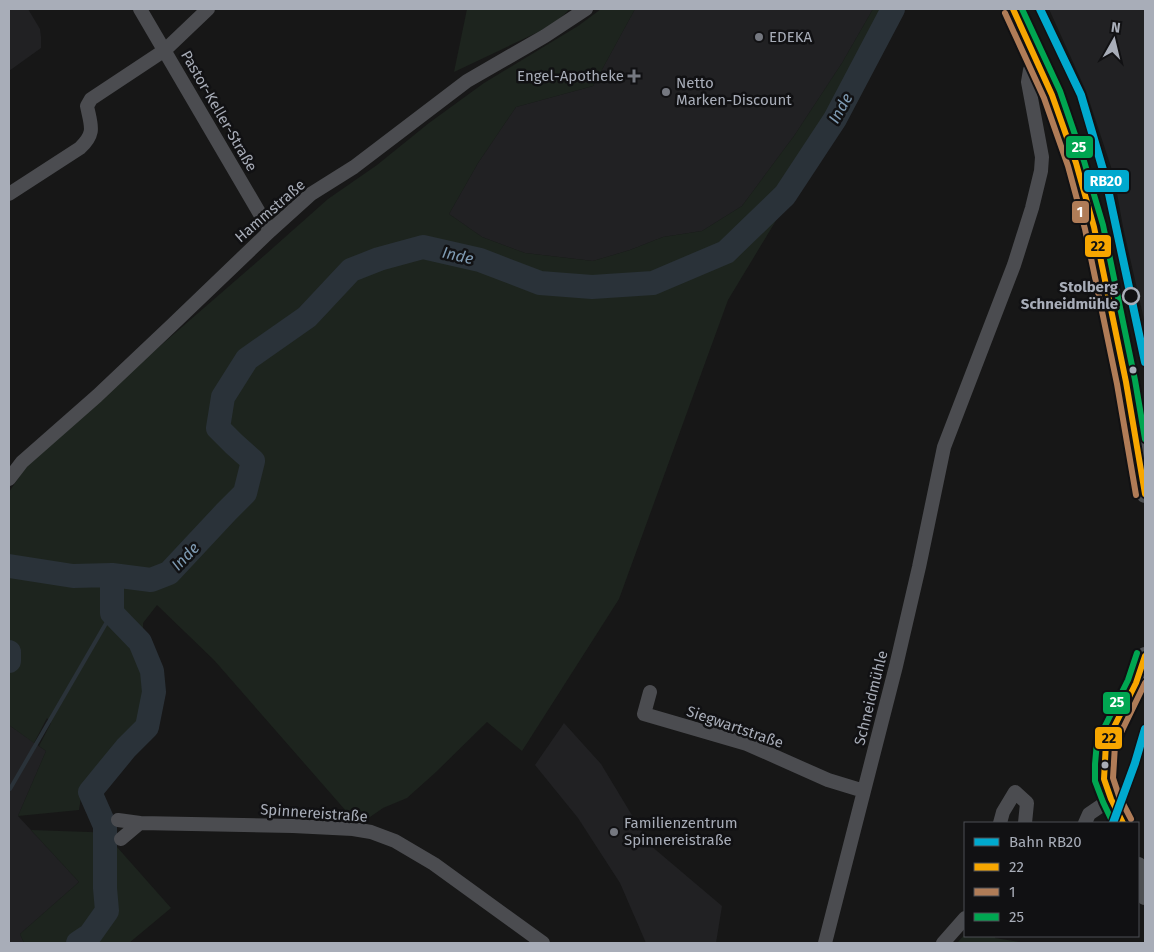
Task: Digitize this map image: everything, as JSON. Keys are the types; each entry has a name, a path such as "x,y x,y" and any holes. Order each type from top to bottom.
{"main road":[{"path":"1013,9 1052,95 1076,163 1094,227 1142,454 1145,494"},
{"path":"1122,822 1104,779 1106,743 1136,683 1145,656"},
{"path":"1139,870 1145,896"}],"street":[{"name":"Pastor-Keller-Straße","path":"140,9 270,230"},
{"path":"9,194 80,148 87,141 91,133 87,106 91,99 165,50 208,9"},
{"name":"Hammstraße","path":"9,479 22,462 97,396 270,230 311,194 354,167 467,81 545,36 586,9"},
{"name":"Schneidmühle","path":"825,943 906,620 944,447 1014,265 1032,208 1041,171 1042,157 1028,82 1030,70 1037,61"},
{"name":"Siegwartstraße","path":"650,692 644,714 746,744 828,780 864,791"},
{"path":"1000,822 1003,812 1016,792 1027,803 1025,822"},
{"path":"1085,822 1089,814 1111,799"},
{"name":"Spinnereistraße","path":"118,820 140,823 293,826 353,829 371,832 395,841 434,864 543,943"},
{"path":"121,839 140,823"},
{"path":"943,943 964,919"}],"shaded area":[{"path":"9,9 28,9 40,29 41,48 9,71"},
{"path":"467,9 570,9 553,25 454,72"},
{"path":"601,9 635,9 593,86 516,107 478,163 449,214 482,237 525,253 593,261 630,250 663,237 702,231 742,206 794,136 842,63 873,9 897,9 836,121 728,300 619,599 522,751 487,722 407,798 383,808 370,817 353,819 214,660 157,605 143,623 143,637 135,640 144,661 149,692 144,726 82,791 79,810 18,816 46,751 39,746 51,723 47,718 34,743 9,725 9,492 26,467 68,426 328,199 377,165 429,123 484,83 578,26"},
{"path":"635,9 873,9 842,63 794,136 742,206 702,231 663,237 630,250 593,261 525,253 482,237 449,214 478,163 516,107 593,86"},
{"path":"1049,9 1145,9 1145,324 1123,227 1114,176 1086,91"},
{"name":"Familienzentrum Spinnereistraße","path":"564,723 601,764 650,845 722,906 716,943 646,943 620,883 578,818 535,765"},
{"path":"9,725 46,751 18,816 79,882 20,934 24,943 9,943"},
{"path":"31,830 118,833 117,847 171,908 129,943 24,943 20,934 79,882"},
{"path":"964,935 964,937 995,937 1026,943 957,943"}],"waterway":[{"name":"Inde","path":"9,566 73,576 112,575 151,580 169,573 245,493 253,461 218,428 223,397 247,359 307,317 351,270 379,259 423,247 480,260 540,283 592,287 653,283 726,252 785,195 835,119 893,9"},
{"name":"Inde","path":"78,943 90,935 107,911 105,826 90,792 126,748 147,727 154,692 152,671 140,642 112,613 112,575"},
{"path":"10,789 112,613"},
{"name":"Inde","path":"9,652 9,661"}],"rail line":[{"name":"RB20","path":"1040,9 1081,95 1106,180 1145,362"},
{"name":"RB20","path":"1113,822 1145,729"}],"transit line":[{"name":"22","path":"1013,9 1052,95 1076,163 1094,227 1126,382 1145,494"},
{"name":"25","path":"1022,9 1060,91 1103,225 1135,380 1145,439"},
{"name":"1","path":"1005,13 1044,98 1068,166 1085,229 1117,384 1136,495"},
{"name":"25","path":"1113,822 1095,781 1097,742 1128,680 1137,653"},
{"name":"22","path":"1122,822 1104,779 1106,743 1136,683 1145,656"},
{"name":"1","path":"1131,819 1119,796 1113,778 1115,745 1145,683"}],"place":[{"name":"EDEKA","path":"759,37"},
{"name":"Engel-Apotheke","path":"634,76"},
{"name":"Netto Marken-Discount","path":"666,92"},
{"name":"Stolberg Schneidmühle","path":"1131,296"},
{"name":"Familienzentrum Spinnereistraße","path":"614,832"}]}
